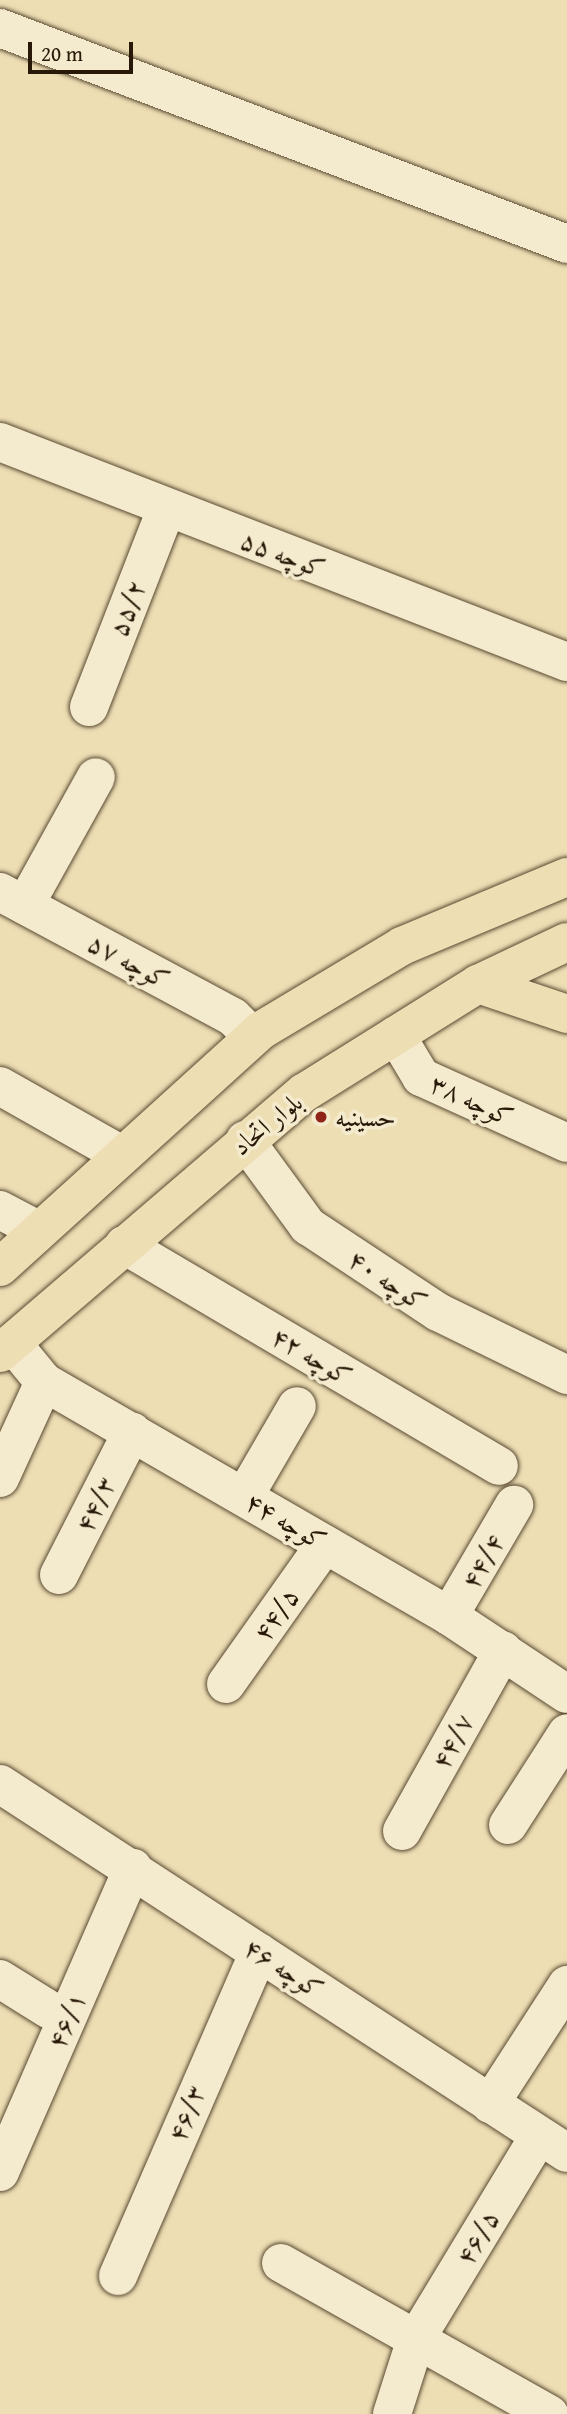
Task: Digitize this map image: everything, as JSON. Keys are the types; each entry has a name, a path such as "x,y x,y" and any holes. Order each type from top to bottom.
{"main road":[{"path":"0,1267 120,1154 253,1037 402,946 567,877"},
{"name":"بلوار اتحاد","path":"6,1348 245,1140 305,1092 478,984 567,942"},
{"path":"478,984 567,1014"}],"street":[{"path":"0,28 567,244"},
{"name":"کوچه ۵۵","path":"3,451 166,509 567,662"},
{"name":"۵۵/۲","path":"89,707 166,509"},
{"path":"13,899 96,777"},
{"name":"کوچه ۵۷","path":"13,899 233,1017 253,1037"},
{"name":"کوچه ۳۸","path":"396,1035 421,1077 567,1143"},
{"path":"0,1086 120,1154"},
{"name":"کوچه ۴۰","path":"245,1140 308,1226 438,1312 567,1375"},
{"path":"0,1210 38,1230"},
{"name":"کوچه ۴۲","path":"124,1245 499,1466"},
{"name":"کوچه ۴۴","path":"6,1348 44,1382 449,1616 567,1694"},
{"path":"0,1478 44,1382"},
{"path":"244,1497 297,1406"},
{"name":"۴۴/۳","path":"59,1576 132,1432"},
{"name":"۴۴/۴","path":"449,1616 514,1506"},
{"name":"۴۴/۵","path":"226,1684 325,1544"},
{"name":"۴۴/۷","path":"402,1831 503,1650"},
{"path":"508,1825 567,1733"},
{"name":"کوچه ۴۶","path":"0,1784 133,1868 553,2144"},
{"name":"۴۶/۱","path":"0,2172 133,1868"},
{"name":"۴۶/۳","path":"118,2276 259,1952"},
{"path":"0,1979 48,2009"},
{"path":"490,2104 567,1985"},
{"name":"۴۶/۵","path":"393,2414 416,2339 553,2144"},
{"path":"281,2263 549,2414"}],"place":[{"name":"حسینیه","path":"321,1117"}]}
